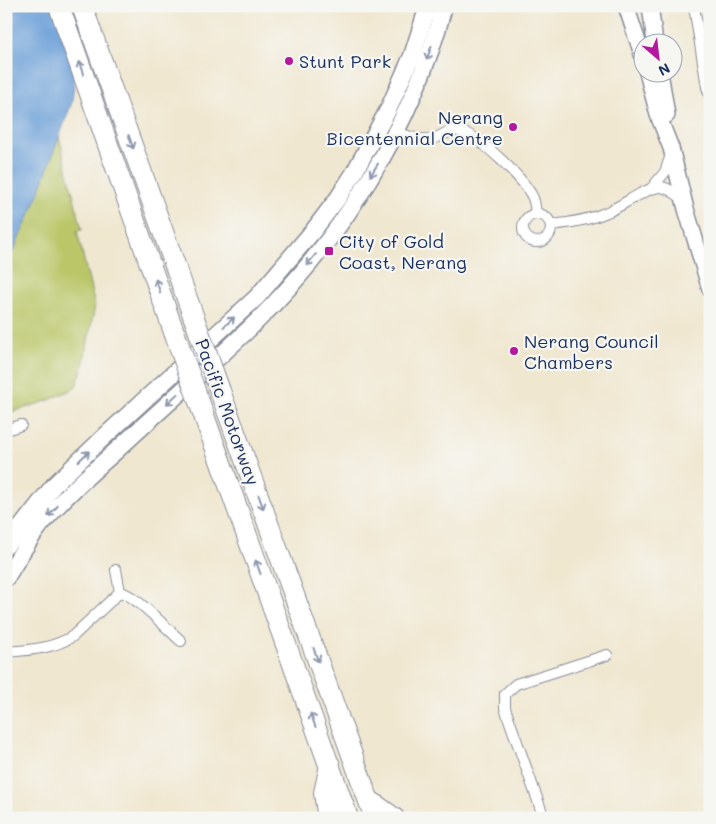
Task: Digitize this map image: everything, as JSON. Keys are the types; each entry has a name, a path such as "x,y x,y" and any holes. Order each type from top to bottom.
{"highway":[{"name":"Pacific Motorway","path":"59,6 348,818"},
{"name":"Pacific Motorway","path":"82,6 372,809"},
{"path":"328,818 324,793 330,765"},
{"path":"372,809 394,818"}],"main road":[{"path":"6,546 54,486 105,436 262,291 297,252 333,205 363,158 412,56 428,6"},
{"path":"6,578 43,522 74,489 251,326 296,279 351,207 396,132 430,49 444,6"},
{"path":"626,6 635,32"},
{"path":"635,6 639,32"},
{"path":"650,6 654,32"},
{"path":"650,82 658,115 671,150 683,199 710,289"},
{"path":"662,82 671,150"}],"street":[{"path":"694,6 710,96"},
{"path":"380,125 419,139 436,138 450,131 459,131 472,136 495,154 528,190 533,199 536,213"},
{"path":"650,190 665,172 671,150"},
{"path":"551,225 585,220 608,212 650,190 663,188 683,199"},
{"path":"536,213 543,214 551,225 549,236 540,242 532,242 525,237 522,230 523,222 528,216 536,213"},
{"path":"6,430 21,425"},
{"path":"116,570 120,592"},
{"path":"120,592 128,595 140,604 181,641"},
{"path":"6,652 49,647 64,642 120,592"},
{"path":"544,818 505,708 505,694 516,684 607,656"}],"green space":[{"path":"59,136 82,230 77,231 95,306 82,370 75,388 47,401 6,414 6,267 36,200"}],"water":[{"path":"6,6 82,6 72,102 36,200 6,267"}],"place":[{"name":"Stunt Park","path":"289,61"},
{"name":"Nerang Bicentennial Centre","path":"513,127"},
{"name":"City of Gold Coast, Nerang","path":"329,251"},
{"name":"Nerang Council Chambers","path":"514,351"}]}
